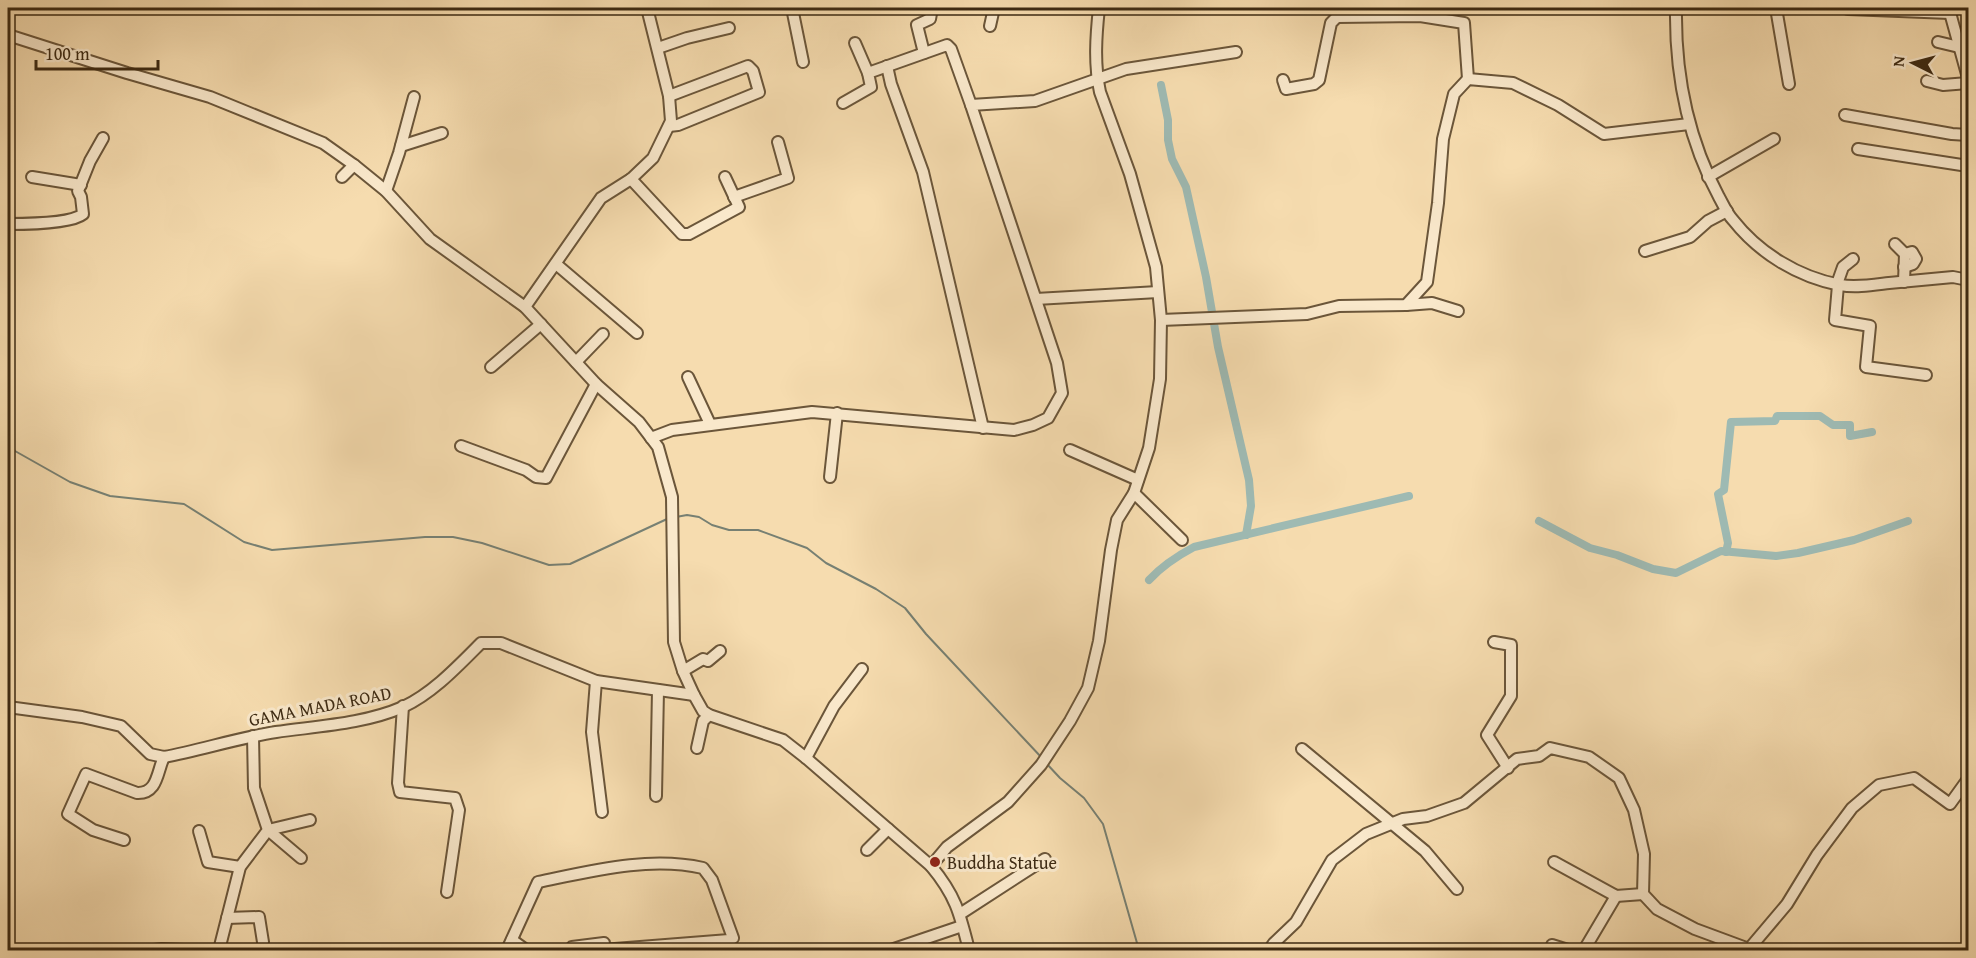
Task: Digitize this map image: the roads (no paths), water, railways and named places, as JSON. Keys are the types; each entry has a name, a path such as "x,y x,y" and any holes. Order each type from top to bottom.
{"street":[{"path":"525,307 601,198 631,179 653,158 669,126 671,121 669,96 647,8"},
{"path":"792,8 802,62"},
{"path":"924,53 917,25 930,19 932,8"},
{"path":"990,26 994,8"},
{"path":"931,867 947,847 1008,802 1041,765 1088,688 1099,641 1111,549 1118,520 1134,493 1149,448 1160,379 1161,320 1156,267 1133,185 1097,79 1096,39 1100,8"},
{"path":"1676,8 1683,92 1689,124 1708,177 1731,219 1758,247 1789,268 1837,285 1856,287 1953,277 1968,280"},
{"path":"1776,8 1789,84"},
{"path":"1848,9 1949,10 1968,78"},
{"path":"1283,80 1286,89 1314,84 1319,80 1331,23 1337,17 1420,16 1464,23 1468,79 1454,94 1443,139 1438,203 1427,282 1406,305"},
{"path":"658,48 729,28"},
{"path":"8,35 127,74 210,97 323,143 386,191 430,239 525,307 596,384 639,422 658,447 672,497 674,642 683,670 703,711 709,716 783,740 931,867 950,890 960,914 969,951"},
{"path":"1938,42 1959,47"},
{"path":"843,103 871,87 868,73 855,44"},
{"path":"651,438 672,430 812,412 1014,430 1048,418 1062,393 1057,363 951,49 947,45 868,73"},
{"path":"970,105 1035,101 1126,69 1236,52"},
{"path":"669,96 748,66 753,71 759,92 678,125 669,126"},
{"path":"887,66 891,84 923,172 983,428"},
{"path":"1468,79 1513,83 1558,105 1604,134 1689,124"},
{"path":"1927,81 1943,85 1968,83"},
{"path":"386,191 414,97"},
{"path":"1845,115 1968,135"},
{"path":"401,146 442,133"},
{"path":"8,224 30,224 80,217 83,214 78,191 90,161 103,138"},
{"path":"1708,177 1774,139"},
{"path":"734,197 788,178 778,142"},
{"path":"1858,149 1968,166"},
{"path":"342,177 354,165"},
{"path":"32,177 81,185"},
{"path":"631,179 682,234 689,234 739,207 725,177"},
{"path":"1645,252 1690,237 1708,221 1727,211"},
{"path":"1895,244 1905,254 1912,252 1916,259 1913,264 1904,267 1904,282"},
{"path":"1853,260 1843,267 1837,285 1835,320 1870,326 1866,367 1926,375"},
{"path":"556,264 637,333"},
{"path":"1036,299 1158,292"},
{"path":"1161,320 1307,314 1339,306 1432,303 1458,311"},
{"path":"491,367 542,324"},
{"path":"576,362 603,334"},
{"path":"688,377 710,424"},
{"path":"461,446 526,470 536,477 546,478 596,384"},
{"path":"830,477 837,413"},
{"path":"1070,450 1138,480"},
{"path":"1134,493 1182,540"},
{"path":"1494,642 1511,645 1511,696 1488,735 1508,768"},
{"name":"GAMA MADA ROAD","path":"164,757 253,736 312,728 381,714 422,696 481,643 501,643 596,681 694,695"},
{"path":"683,670 703,659 708,662 720,651"},
{"path":"806,758 834,706 862,669"},
{"path":"596,681 592,732 602,812"},
{"path":"656,796 658,690"},
{"path":"403,706 398,783 400,792 455,798 459,810 447,892"},
{"path":"8,707 82,717 121,726 150,754 164,757 157,780 149,790 142,793 86,774 81,782 68,814 93,830 124,840"},
{"path":"697,748 703,721 709,716"},
{"path":"253,736 254,788 268,830 301,858"},
{"path":"1269,951 1296,922 1332,860 1366,834 1403,819 1427,816 1464,803 1517,759 1539,756 1550,748 1589,757 1619,778 1634,810 1644,855 1643,894 1657,909 1695,929 1749,949 1787,904 1817,855 1852,808 1879,785 1914,778 1950,804 1968,779"},
{"path":"1302,749 1394,823 1425,851 1457,889"},
{"path":"219,951 240,867 268,830 310,820"},
{"path":"867,850 888,829"},
{"path":"199,831 208,862 240,867"},
{"path":"960,914 1045,859"},
{"path":"1554,862 1616,896 1643,894"},
{"path":"507,951 538,882 613,867 683,864 703,868 712,880 733,938 602,950 604,943 572,947"},
{"path":"1584,951 1616,896"},
{"path":"227,918 259,917 263,942"},
{"path":"891,951 962,926"},
{"path":"512,940 526,951"},
{"path":"1552,945 1568,951"},
{"path":"154,951 162,949 183,951"}],"waterway":[{"path":"1161,85 1172,159 1186,187 1206,277 1218,347 1249,480 1251,506 1246,535"},
{"path":"1726,552 1728,543 1718,494 1724,490 1731,422 1775,421 1777,416 1820,416 1833,425 1850,425 1850,436 1872,432"},
{"path":"8,443 15,451 70,482 110,496 184,504 244,542 272,550 425,537 453,537 482,543 549,565 570,564 667,519"},
{"path":"1149,580 1159,570 1194,547 1409,496"},
{"path":"676,517 687,515 699,517 712,525 729,530 758,530 807,548 826,563 876,589 905,608 926,634 1042,758"},
{"path":"1539,521 1590,548 1617,555 1653,569 1676,573 1721,551 1776,556 1798,553 1854,540 1908,521"},
{"path":"1046,763 1084,798 1103,824 1139,950"}],"place":[{"name":"Buddha Statue","path":"935,862"}]}
